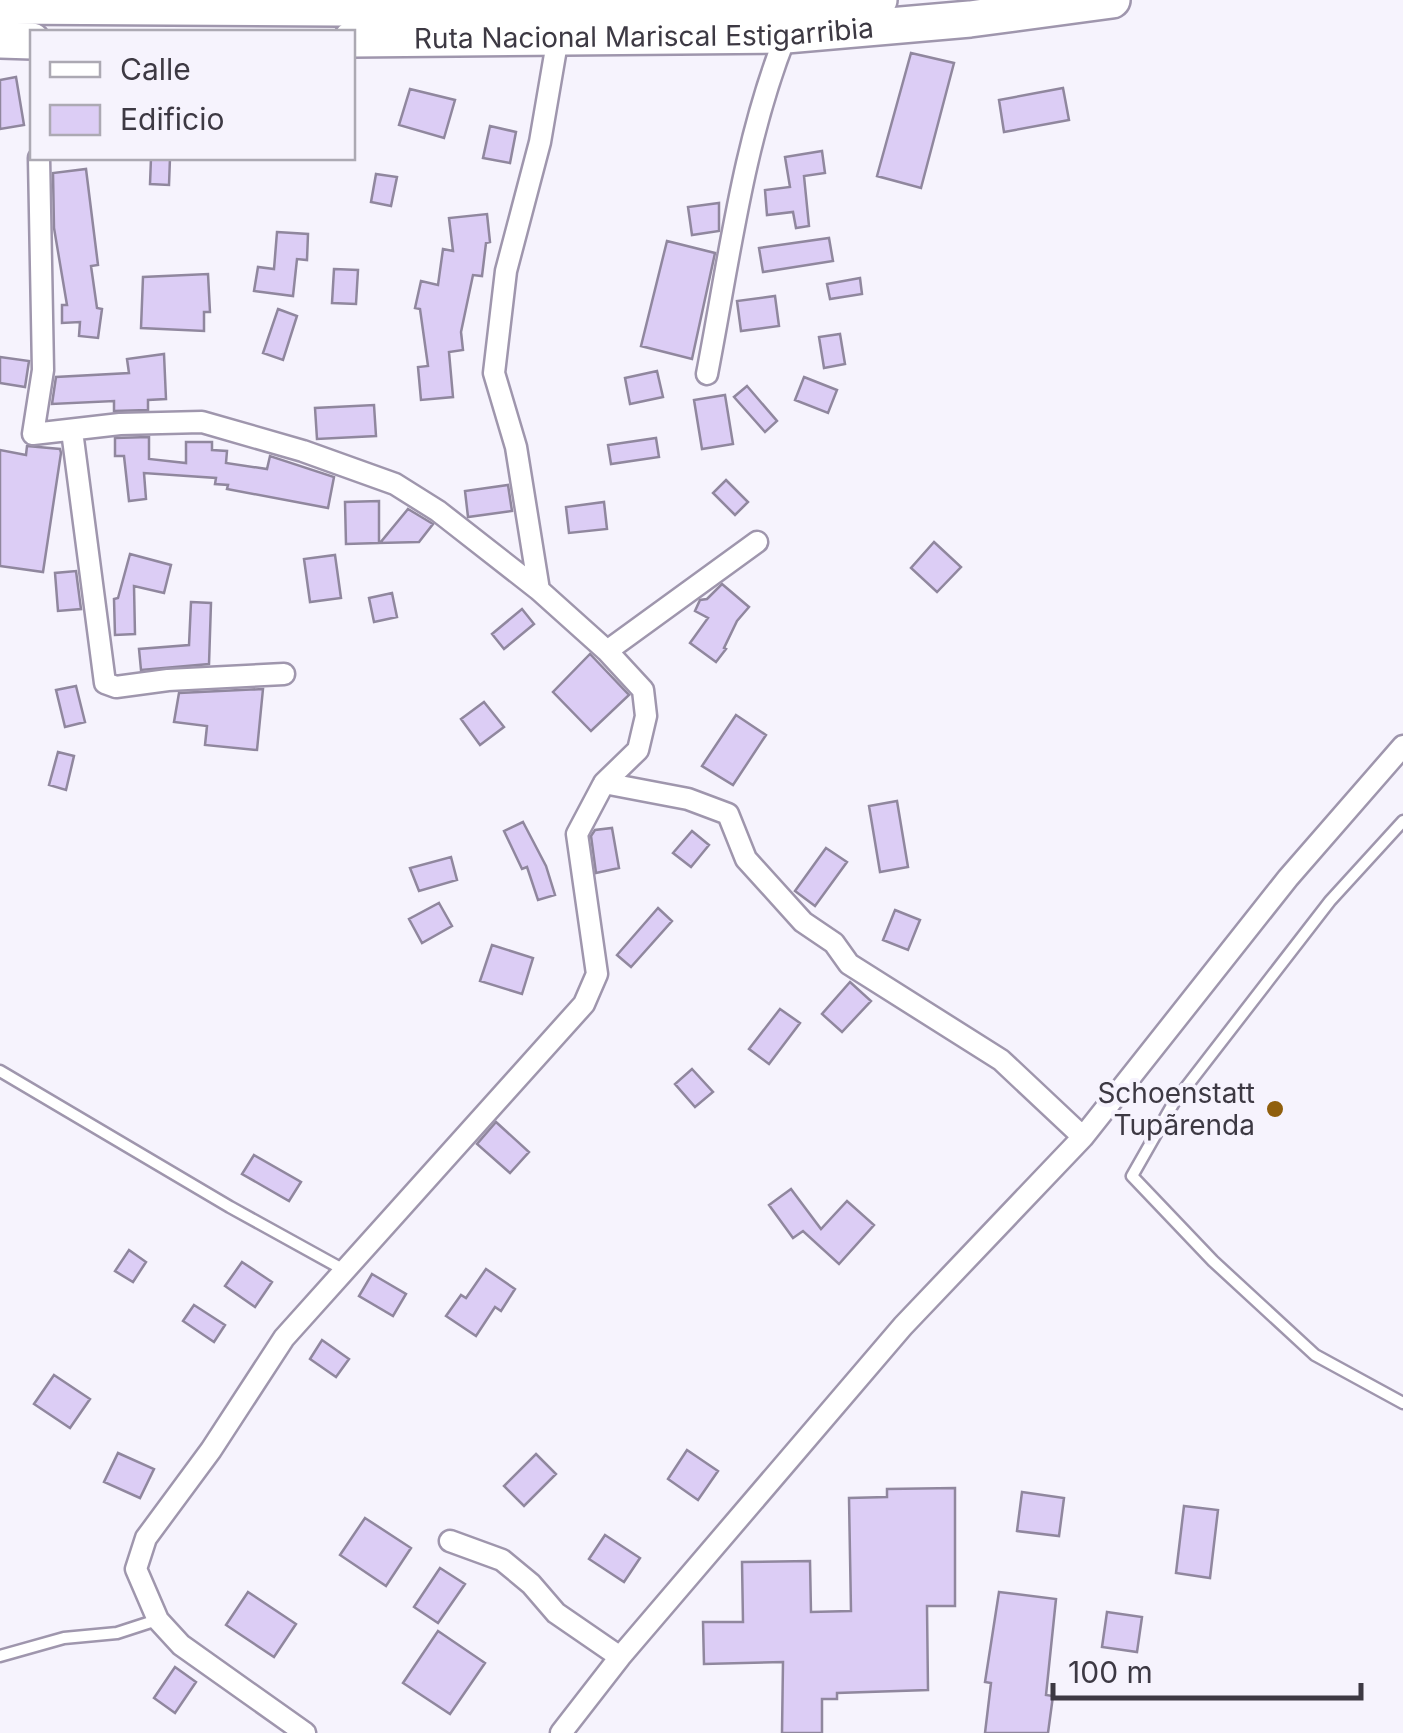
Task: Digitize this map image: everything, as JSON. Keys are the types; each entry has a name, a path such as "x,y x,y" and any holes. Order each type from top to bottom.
{"highway":[{"name":"Ruta Nacional Mariscal Estigarribia","path":"0,6 313,4 707,10 879,0"},
{"name":"Ruta Nacional Mariscal Estigarribia","path":"355,38 786,35 970,19 1112,0"},
{"path":"0,40 30,41"}],"street":[{"path":"707,374 749,160 769,78 786,35"},
{"path":"539,590 516,447 494,372 506,271 540,142 558,37"},
{"path":"38,160 44,370 33,434 120,424 202,422 303,451 394,484 438,512 539,590 608,651 643,690 646,716 638,750 604,783 577,834 597,974 584,1004 284,1338 211,1450 146,1538 136,1569 158,1620 182,1645 305,1733"},
{"path":"72,431 106,683 116,688 168,680 284,674"},
{"path":"608,651 757,542"},
{"path":"561,1733 620,1657 902,1326 1083,1137 1288,878 1403,746"},
{"path":"604,783 688,799 728,814 746,858 803,922 834,943 849,964 1001,1060 1083,1137"},
{"path":"450,1541 502,1560 531,1584 556,1613 620,1657"}],"lane":[{"path":"1403,821 1330,900 1173,1104 1132,1176 1213,1262 1315,1356 1403,1403"},
{"path":"0,1072 230,1208 345,1270"},
{"path":"0,1656 64,1638 117,1634 158,1620"}],"building":[{"path":"911,53 954,63 921,188 877,176"},
{"path":"16,77 24,125 0,129 0,80"},
{"path":"1063,88 1069,120 1004,132 999,100"},
{"path":"410,89 455,100 444,138 399,125"},
{"path":"490,126 516,132 510,163 483,158"},
{"path":"822,151 825,173 804,176 809,226 796,228 793,212 767,215 765,190 790,187 785,157"},
{"path":"151,160 170,160 169,185 150,184"},
{"path":"86,169 98,265 91,266 97,308 102,309 98,338 79,336 80,322 62,323 62,305 67,305 54,228 53,173"},
{"path":"376,174 397,177 391,206 371,202"},
{"path":"719,203 719,231 692,235 688,207"},
{"path":"487,214 490,242 486,243 482,276 473,275 461,332 463,350 449,352 453,397 421,400 418,367 428,366 420,309 415,308 421,281 438,285 443,249 453,251 449,218"},
{"path":"277,232 308,234 307,260 297,259 293,296 254,291 258,267 274,269"},
{"path":"829,238 833,261 763,272 759,248"},
{"path":"667,241 715,253 692,359 641,346"},
{"path":"334,269 358,270 356,304 332,303"},
{"path":"208,274 210,312 204,312 204,331 141,328 143,277"},
{"path":"860,278 862,294 830,299 827,284"},
{"path":"775,296 779,326 741,331 737,301"},
{"path":"278,309 297,316 283,360 263,353"},
{"path":"840,334 845,364 824,368 819,337"},
{"path":"164,354 166,399 148,400 148,410 114,411 114,401 52,404 56,377 129,373 127,359"},
{"path":"0,357 29,361 25,387 0,383"},
{"path":"657,371 663,397 630,404 625,378"},
{"path":"804,377 837,390 828,413 795,400"},
{"path":"747,386 777,421 765,432 734,397"},
{"path":"725,395 733,444 702,449 694,400"},
{"path":"374,405 376,436 317,439 315,408"},
{"path":"149,437 149,459 186,463 186,442 212,442 212,450 227,451 226,463 267,469 270,456 334,477 328,508 227,489 228,485 215,484 216,478 144,473 146,499 129,501 124,456 115,456 115,438"},
{"path":"656,438 659,457 611,464 608,445"},
{"path":"27,446 60,449 61,453 43,572 0,566 0,450 26,455"},
{"path":"726,480 748,502 735,515 713,493"},
{"path":"508,485 512,511 468,517 465,491"},
{"path":"379,501 379,543 346,544 345,502"},
{"path":"604,502 607,529 569,533 566,507"},
{"path":"408,509 433,524 419,542 380,543"},
{"path":"934,542 961,567 937,592 911,568"},
{"path":"130,554 171,565 164,593 134,586 135,634 115,635 114,599 118,598"},
{"path":"335,555 341,598 310,602 304,559"},
{"path":"76,571 81,609 58,611 55,573"},
{"path":"722,584 749,607 737,621 716,662 690,643 708,618 695,611 700,600 707,599"},
{"path":"392,593 397,617 374,622 369,598"},
{"path":"191,602 211,603 209,664 141,670 139,649 189,645"},
{"path":"522,609 534,624 504,649 492,634"},
{"path":"590,654 629,695 591,731 553,692"},
{"path":"76,686 85,722 65,727 56,690"},
{"path":"263,689 257,750 205,745 207,726 174,722 179,693"},
{"path":"484,702 504,727 480,745 461,719"},
{"path":"736,715 766,735 733,785 702,766"},
{"path":"58,752 74,756 66,790 49,785"},
{"path":"897,801 908,867 880,872 869,806"},
{"path":"523,822 546,866 555,895 538,900 527,867 522,869 504,831"},
{"path":"612,828 619,868 596,873 591,836 595,830"},
{"path":"692,831 709,845 691,867 673,853"},
{"path":"826,848 847,862 815,906 795,891"},
{"path":"451,857 457,880 419,891 410,868"},
{"path":"439,903 452,926 422,943 409,919"},
{"path":"658,908 672,921 631,967 617,955"},
{"path":"895,910 920,920 908,950 883,940"},
{"path":"492,945 533,958 522,994 480,981"},
{"path":"850,982 871,1001 842,1032 822,1014"},
{"path":"780,1009 800,1023 769,1064 749,1049"},
{"path":"692,1069 713,1092 695,1107 675,1084"},
{"path":"496,1122 529,1152 510,1173 477,1144"},
{"path":"254,1155 301,1182 289,1201 242,1174"},
{"path":"791,1189 821,1229 847,1201 874,1225 839,1264 803,1231 793,1238 769,1205"},
{"path":"129,1250 146,1262 133,1282 115,1271"},
{"path":"242,1262 272,1282 255,1307 225,1286"},
{"path":"486,1269 515,1289 501,1311 495,1307 476,1336 446,1316 461,1295 466,1298"},
{"path":"372,1274 406,1294 393,1316 359,1296"},
{"path":"194,1305 225,1325 214,1342 183,1321"},
{"path":"322,1340 349,1359 336,1377 310,1359"},
{"path":"54,1375 90,1399 70,1428 34,1404"},
{"path":"687,1450 718,1471 698,1500 668,1479"},
{"path":"118,1453 154,1469 140,1498 104,1482"},
{"path":"536,1454 556,1474 524,1506 504,1486"},
{"path":"955,1488 955,1606 927,1606 928,1690 837,1693 837,1699 822,1699 822,1733 782,1733 783,1662 704,1664 703,1622 743,1622 742,1562 810,1561 811,1612 851,1611 849,1498 887,1497 887,1489"},
{"path":"1022,1492 1064,1498 1059,1536 1017,1531"},
{"path":"1184,1506 1218,1510 1210,1578 1176,1573"},
{"path":"365,1518 411,1548 386,1586 340,1555"},
{"path":"605,1535 640,1558 624,1582 589,1559"},
{"path":"440,1568 465,1584 438,1623 414,1607"},
{"path":"248,1592 296,1624 274,1657 226,1625"},
{"path":"999,1592 1056,1599 1046,1695 1053,1696 1048,1733 985,1733 991,1683 985,1682"},
{"path":"1107,1612 1142,1617 1137,1652 1102,1647"},
{"path":"438,1631 485,1663 450,1714 403,1683"},
{"path":"175,1667 196,1682 175,1713 154,1698"}],"place":[{"name":"Schoenstatt Tupãrenda","path":"1275,1109"}]}
